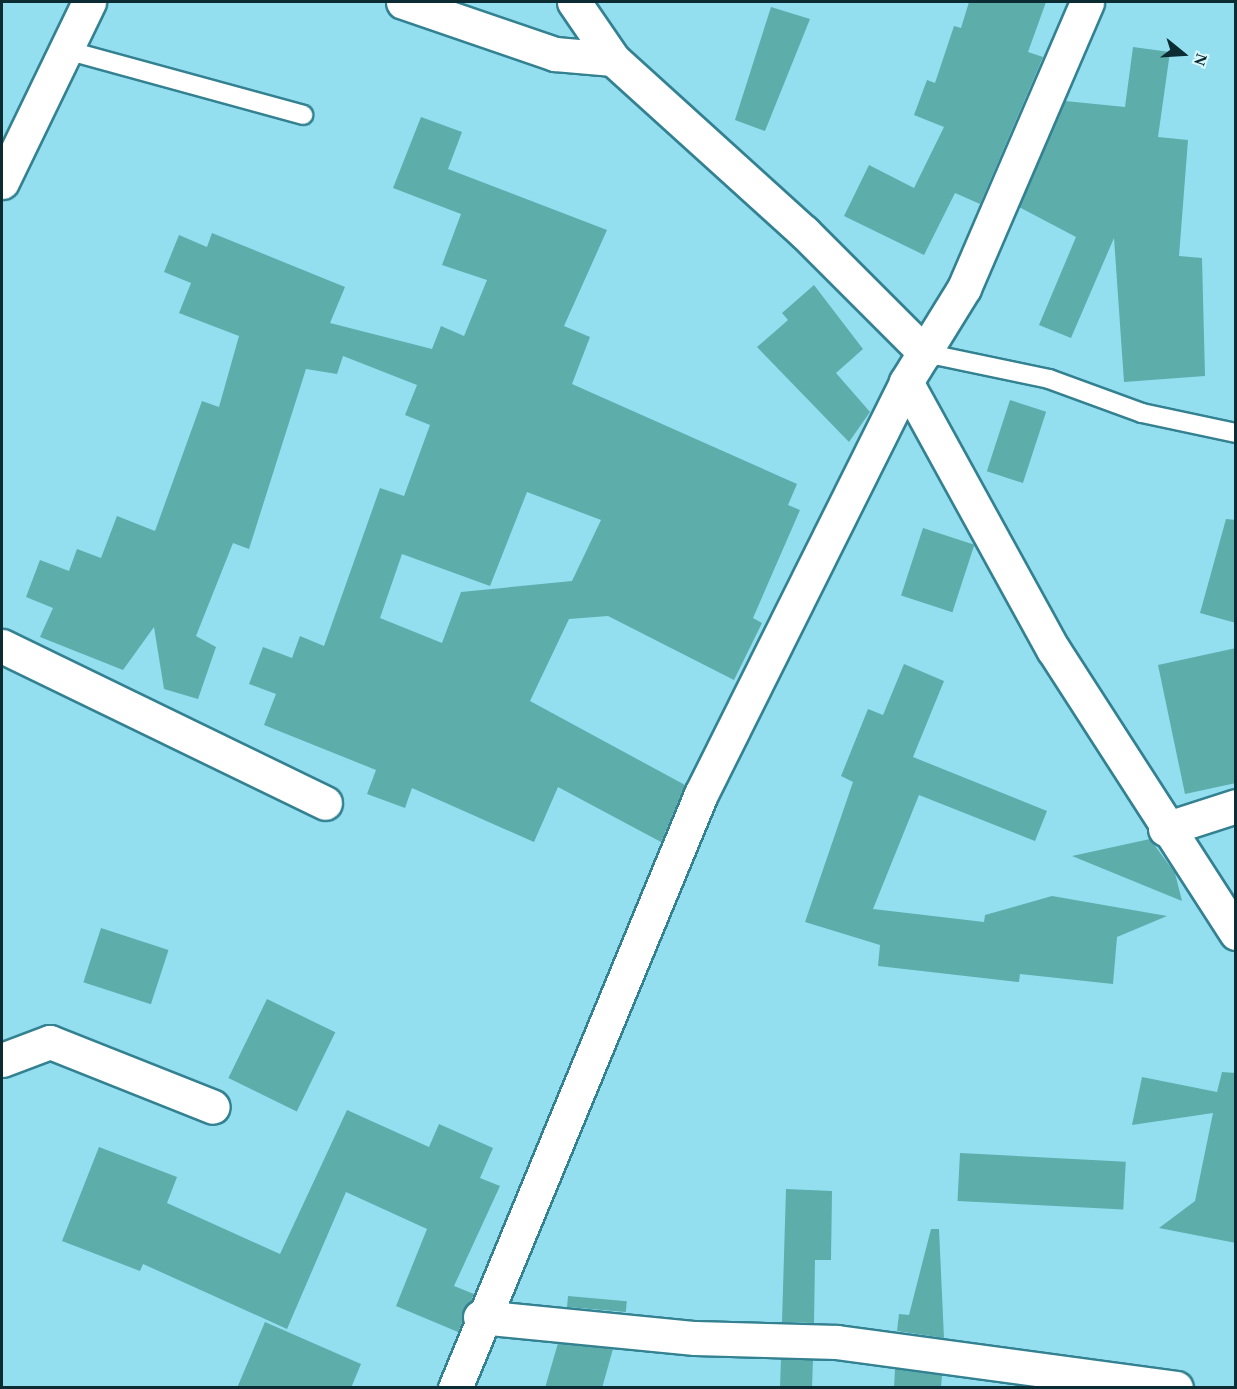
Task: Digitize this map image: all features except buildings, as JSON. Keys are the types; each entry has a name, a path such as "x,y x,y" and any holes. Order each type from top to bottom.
{"street":[{"path":"2,182 89,2"},
{"path":"403,2 555,54 613,60"},
{"path":"574,2 613,60 804,232 925,353"},
{"path":"454,1388 480,1317 701,794 906,382 964,288 1087,2"},
{"path":"906,382 1053,649 1165,829 1236,933"},
{"path":"2,646 325,803"},
{"path":"1165,829 1236,806"},
{"path":"2,1060 50,1042 213,1107"},
{"path":"480,1317 695,1338 837,1342 1176,1388"}],"lane":[{"path":"66,50 303,115"},
{"path":"925,353 1049,379 1142,413 1236,433"}]}
